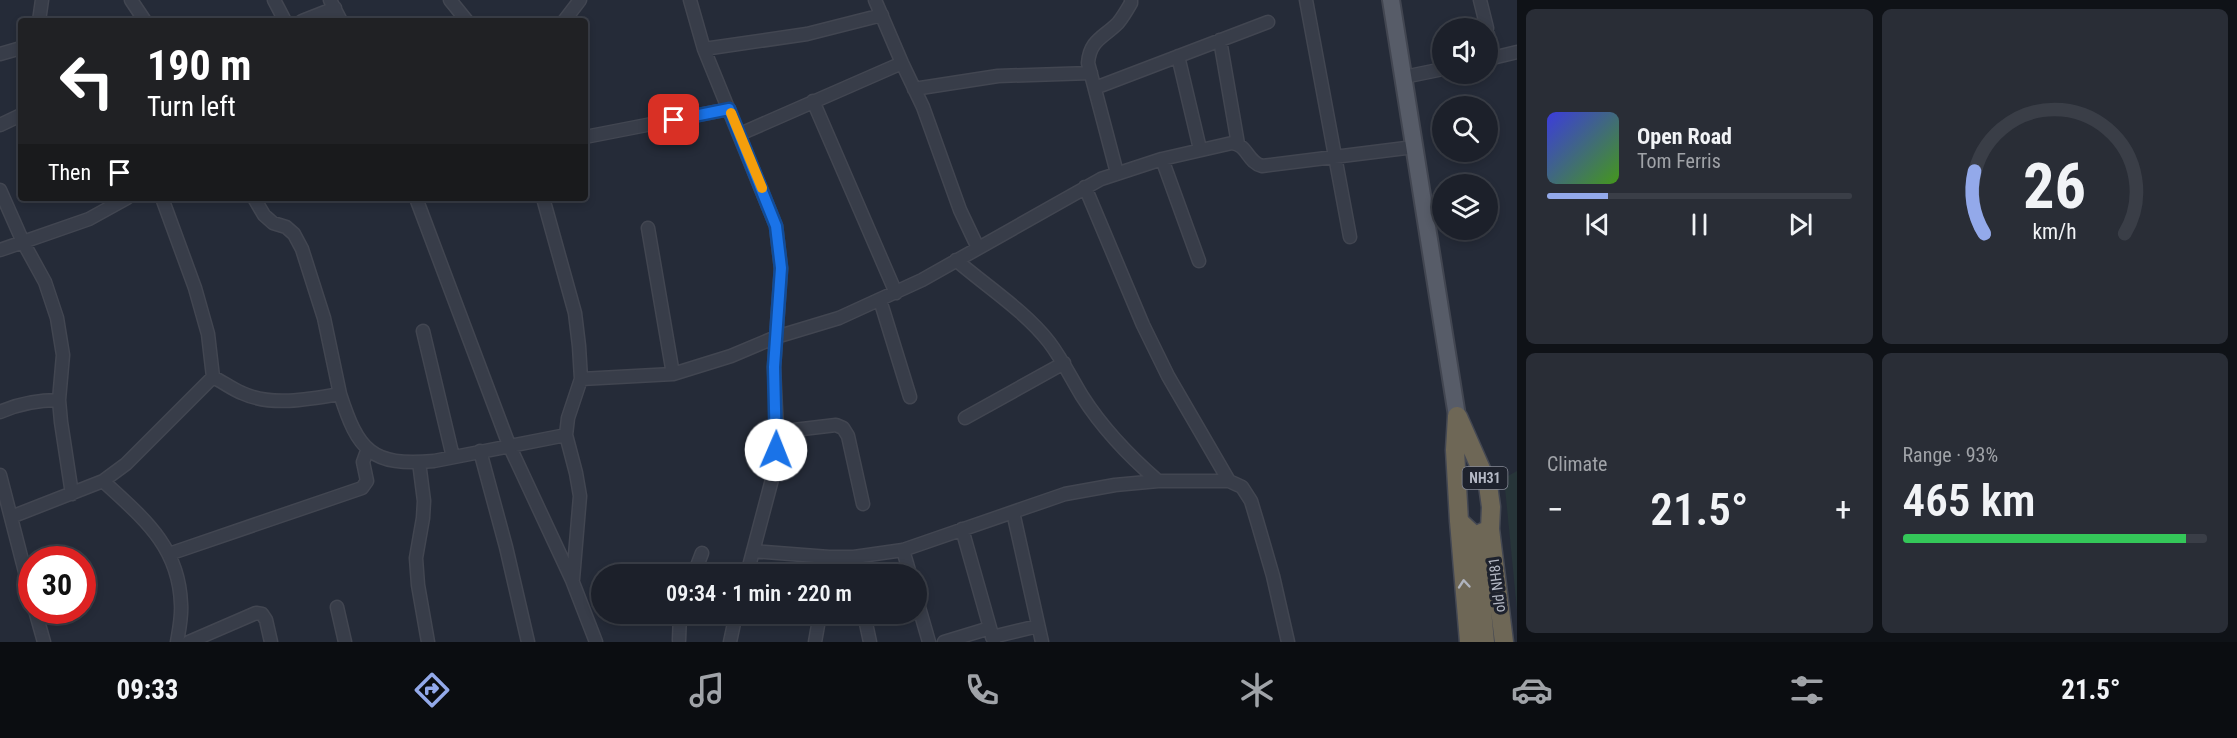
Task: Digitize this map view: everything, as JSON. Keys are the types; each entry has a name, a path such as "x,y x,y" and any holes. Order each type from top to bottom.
{"highway":[{"name":"NH31","path":"1457,416 1455,450 1459,521"},
{"name":"old NH81","path":"1457,416 1488,485 1491,507 1483,532 1485,642"},
{"name":"NH31","path":"1458,480 1472,476 1484,480 1488,485"},
{"path":"1469,642 1459,521 1483,532"},
{"name":"old NH81","path":"1483,532 1503,642"}],"main road":[{"path":"1391,0 1457,416"}],"street":[{"path":"39,18 42,0"},
{"path":"131,0 143,18"},
{"path":"274,0 283,18"},
{"path":"450,0 465,18"},
{"path":"566,18 580,0"},
{"path":"690,0 704,50 776,226 781,268 774,367 777,432 775,468 750,564"},
{"path":"875,0 929,123 960,210 978,248"},
{"path":"1117,173 1088,63 1089,51 1097,40 1118,24 1131,0"},
{"path":"1306,0 1337,157 1350,237"},
{"path":"1480,0 1484,18"},
{"path":"307,18 333,4 340,18"},
{"path":"704,50 807,33 882,15"},
{"path":"1095,87 1268,22"},
{"path":"1220,40 1238,144"},
{"path":"0,54 18,49"},
{"path":"1498,56 1517,52"},
{"path":"1178,56 1200,149"},
{"path":"740,134 902,63"},
{"path":"1404,77 1432,71"},
{"path":"914,89 998,76 1091,73"},
{"path":"813,101 896,293"},
{"path":"588,137 729,109"},
{"path":"0,125 18,116"},
{"path":"581,379 673,374 731,356 776,337 839,318 896,293 1085,188 1117,173 1162,159 1200,149 1238,144 1244,148 1250,160 1262,166 1414,147"},
{"path":"1162,159 1199,261"},
{"path":"1085,188 1143,325 1229,481"},
{"path":"0,190 23,242 45,282 57,318 63,355 59,400 72,495"},
{"path":"0,250 89,219 122,201"},
{"path":"163,201 195,288 208,334 213,377"},
{"path":"256,201 264,215 273,223 286,227 294,234 302,249 324,318 340,394 349,423 357,438 368,451 383,458 419,462 566,435"},
{"path":"417,201 509,445 573,580 596,642"},
{"path":"544,201 575,313 581,379 568,417 566,435 580,496 573,580"},
{"path":"648,228 673,374"},
{"path":"956,260 1031,321 1064,363 1083,397 1103,425 1130,457 1158,481"},
{"path":"880,300 910,397"},
{"path":"423,331 453,457"},
{"path":"965,418 1064,363"},
{"path":"213,377 243,394 273,401 302,400 340,394"},
{"path":"11,517 103,481 126,464 213,377"},
{"path":"0,412 17,404 36,400 59,400"},
{"path":"777,432 836,425 843,428 848,436 863,504"},
{"path":"169,554 362,488 367,481 363,462 368,451"},
{"path":"480,451 506,547 528,642"},
{"path":"419,462 423,518 416,567 417,585 428,642"},
{"path":"0,475 18,546"},
{"path":"103,481 148,523 169,554 179,580 181,607 177,642"},
{"path":"753,551 854,557 903,550 1065,494 1115,484 1158,481 1229,481 1242,487 1251,501 1273,576 1288,642"},
{"path":"1013,512 1042,642"},
{"path":"962,529 992,636"},
{"path":"903,550 907,564"},
{"path":"698,564 702,553"},
{"path":"828,564 829,557"},
{"path":"854,557 855,564"},
{"path":"337,607 345,642"},
{"path":"189,642 256,613 262,614 266,620 271,642"},
{"path":"39,624 44,642"},
{"path":"679,640 680,624"},
{"path":"730,642 734,624"},
{"path":"815,642 818,624"},
{"path":"866,624 870,642"},
{"path":"924,624 929,642"},
{"path":"944,642 992,636 1038,626"}],"shaded area":[{"path":"1517,471 1517,610 1504,478"}],"slow traffic":[{"path":"731,113 762,188"}],"route":[{"path":"674,120 729,109 776,226 781,268 774,367 776,450"}]}
